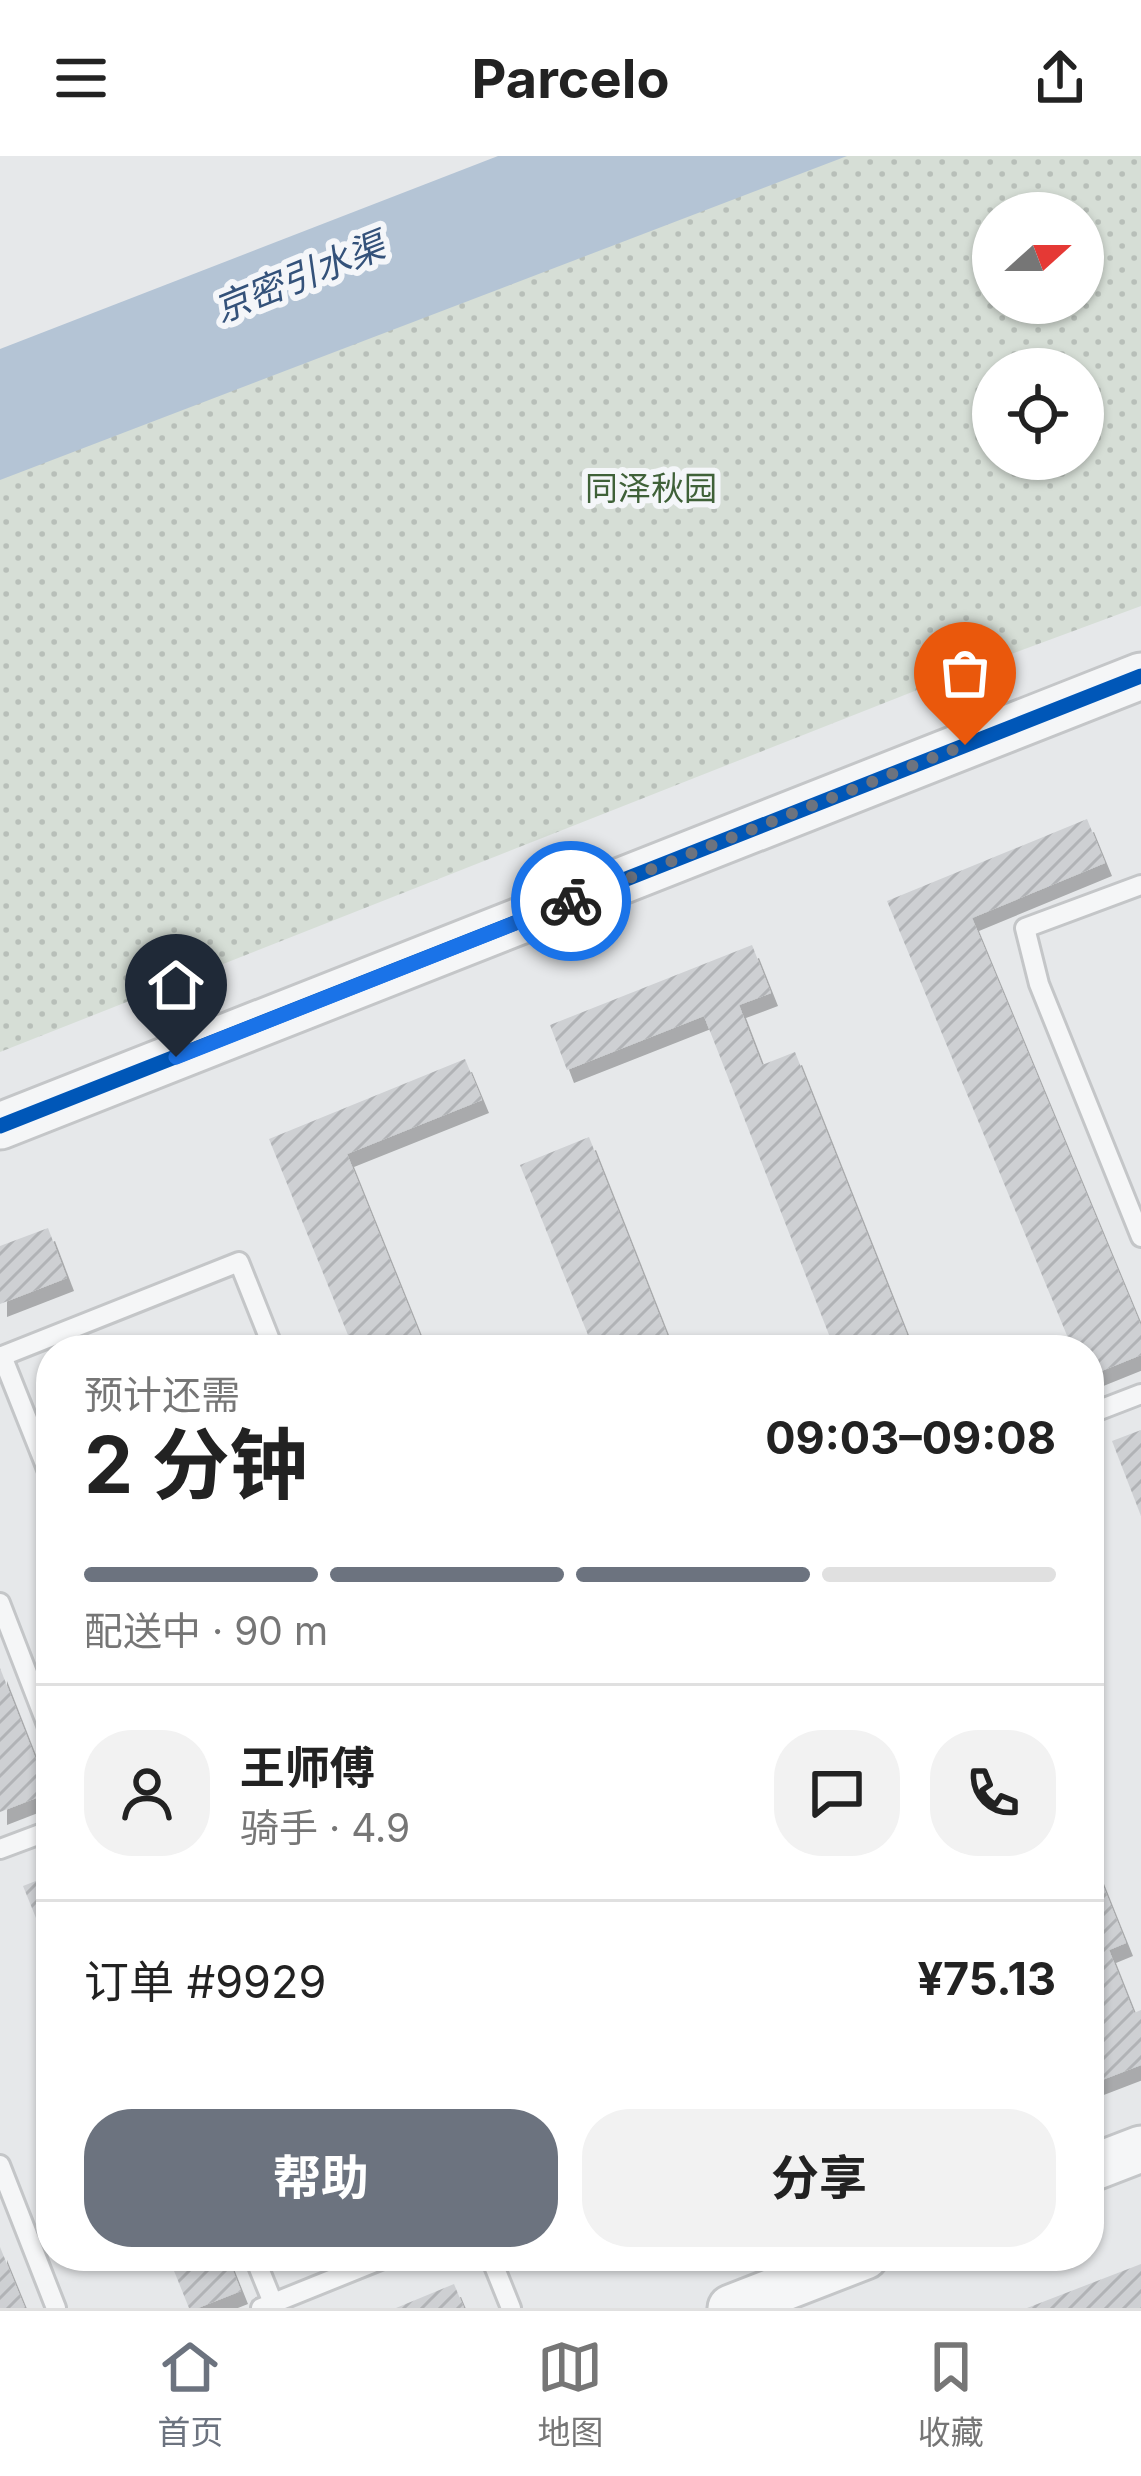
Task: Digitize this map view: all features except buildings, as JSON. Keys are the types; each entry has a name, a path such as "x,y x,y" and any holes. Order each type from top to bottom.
{"street":[{"path":"0,1126 1141,676"},
{"path":"1104,2163 1141,2149"},
{"path":"731,2308 826,2271"}],"lane":[{"path":"1141,885 1025,928 1040,983 1141,1237"},
{"path":"54,1335 239,1262 268,1335"},
{"path":"36,1342 1,1356 36,1442"},
{"path":"1104,1408 1141,1394"},
{"path":"0,1604 36,1696"},
{"path":"0,1850 36,1836"},
{"path":"0,2165 36,2257"},
{"path":"42,2271 56,2308"},
{"path":"258,2271 267,2306 338,2271"},
{"path":"496,2271 511,2308"}],"green space":[{"name":"同泽秋园","path":"713,156 1141,156 1141,606 0,1052 0,442"}],"water":[{"name":"京密引水渠","path":"498,156 847,156 0,480 0,349"}],"cycle path":[{"path":"0,1126 1141,676"}],"way so far":[{"path":"571,901 965,745"}],"route":[{"path":"176,1057 571,901"}]}
